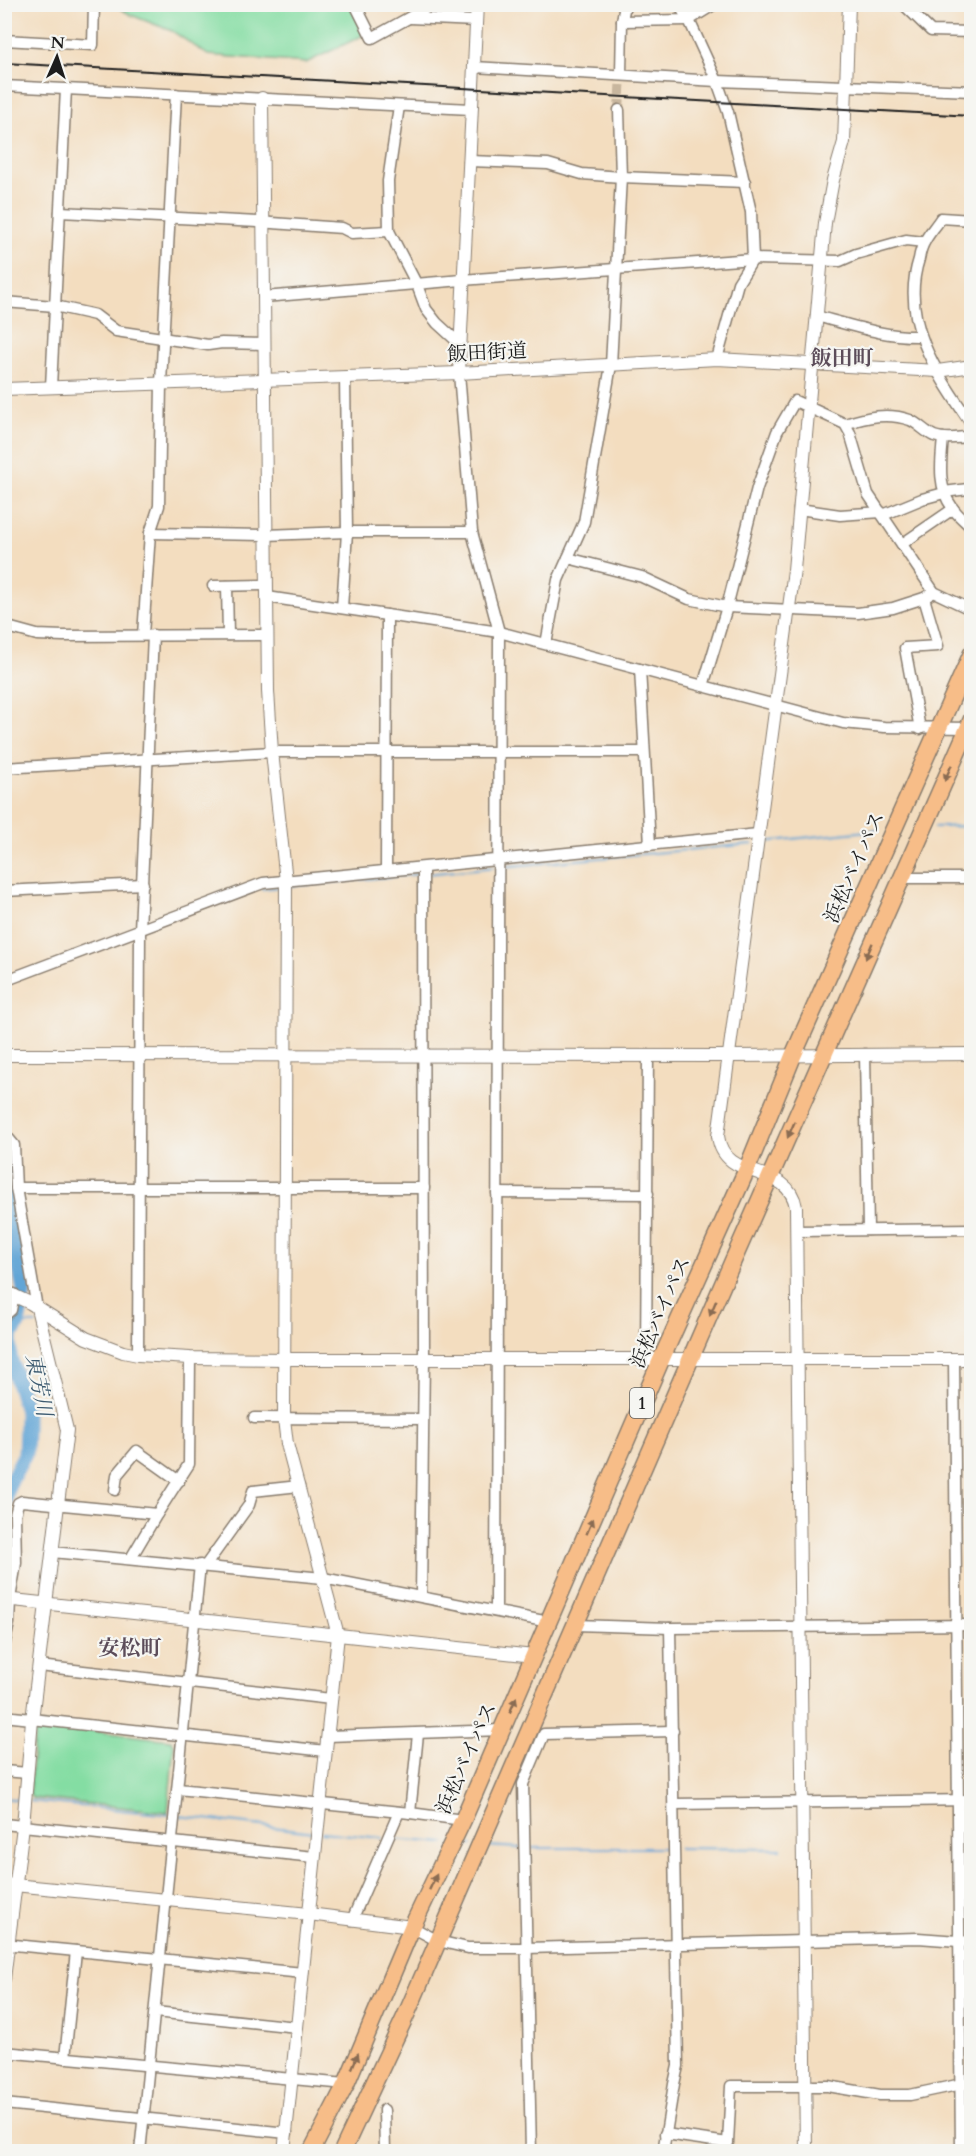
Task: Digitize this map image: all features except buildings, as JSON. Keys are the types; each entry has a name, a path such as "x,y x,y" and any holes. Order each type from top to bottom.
{"highway":[{"name":"浜松バイパス","path":"311,2151 346,2084 412,1927 463,1820 549,1622 654,1360 747,1169 793,1056 972,653"},
{"name":"1","path":"342,2151 406,2015 770,1177 970,725"}],"street":[{"path":"4,39 93,45 94,4"},
{"path":"355,5 372,38 434,4"},
{"path":"477,4 459,373 472,531 499,632 496,1610"},
{"path":"621,74 622,21 625,4"},
{"path":"678,4 689,20 717,81 728,112 752,212 753,259 738,283 717,359"},
{"path":"622,21 689,20 715,4"},
{"path":"806,2151 802,1941 798,1230 795,1197 789,1188 770,1177 729,1160 719,1146 719,1125 789,610 820,261 827,212 844,142 849,4"},
{"path":"903,4 931,31 972,32"},
{"path":"408,18 476,21"},
{"path":"474,67 717,81 972,91"},
{"path":"4,86 471,109"},
{"path":"51,387 66,89"},
{"path":"138,1355 141,930 149,760 150,533 159,506 161,383 176,94"},
{"path":"262,98 268,691 286,881 284,1419 287,1444 338,1635 284,2151"},
{"path":"399,106 388,181 389,231 417,285 426,309 437,323 460,344"},
{"path":"546,644 558,580 584,522 611,365 621,177 619,110"},
{"path":"469,161 548,164 582,174 621,177 745,182"},
{"path":"60,212 342,228 352,233 389,231"},
{"path":"972,220 941,219 924,242 915,269 912,289 913,312 920,336 948,391 972,425"},
{"path":"264,297 753,259 840,261 856,254 906,240 924,242"},
{"path":"4,302 55,306 95,315 116,331 208,345 263,344"},
{"path":"816,316 882,333 920,336"},
{"name":"飯田街道","path":"4,389 459,373 717,359 938,371 972,366"},
{"path":"342,608 346,532 345,376"},
{"path":"703,686 727,607 757,488 777,432 795,401 845,424 850,433 868,494 934,592 972,609"},
{"path":"845,424 864,417 897,417 912,421 935,436 943,438 972,436"},
{"path":"943,438 941,469 944,493 953,508 972,528"},
{"path":"799,509 840,515 882,514 944,493 968,489 972,492"},
{"path":"902,544 953,508"},
{"path":"150,533 266,535 472,531"},
{"path":"568,558 642,577 689,599 727,607 858,613 893,608 924,598 934,592"},
{"path":"213,586 267,591 342,608 499,632 843,723 920,729 970,725"},
{"path":"227,586 228,635"},
{"path":"920,729 905,648 938,646 924,598"},
{"path":"386,871 387,615"},
{"path":"4,626 37,635 267,635"},
{"path":"640,669 650,845"},
{"path":"4,768 272,752 644,752"},
{"path":"4,981 263,883 758,834"},
{"path":"421,1596 424,1358 423,868"},
{"path":"901,878 972,878"},
{"path":"4,891 143,884"},
{"path":"865,1054 868,1230"},
{"path":"4,1055 793,1056 972,1054"},
{"path":"648,1055 648,1194 654,1360"},
{"path":"4,1133 14,1145 16,1188 34,1305 67,1430 32,1720 23,1826 10,1884 4,1979"},
{"path":"16,1188 424,1188"},
{"path":"497,1193 648,1194"},
{"path":"798,1230 972,1229"},
{"path":"7,1312 12,1294 86,1338 123,1352 190,1358 972,1359"},
{"path":"131,1558 189,1464 190,1358"},
{"path":"954,1359 959,1942 967,2084 961,2151"},
{"path":"254,1418 423,1419"},
{"path":"115,1490 117,1475 137,1451 179,1480"},
{"path":"140,2151 164,1901 203,1565 249,1505 253,1491 299,1486"},
{"path":"4,1647 9,1623 7,1599 16,1563 15,1515 18,1503 22,1501 157,1514"},
{"path":"52,1552 323,1578 549,1622"},
{"path":"7,1599 534,1656"},
{"path":"575,1625 670,1628 972,1624"},
{"path":"663,2151 678,2066 670,1628"},
{"path":"39,1666 188,1681 331,1699"},
{"path":"4,1716 326,1751"},
{"path":"328,1736 502,1730"},
{"path":"531,2151 523,1784 544,1734 673,1731"},
{"path":"352,1920 387,1839 404,1812 418,1734"},
{"path":"4,1771 28,1773"},
{"path":"178,1789 463,1820"},
{"path":"674,1804 972,1800"},
{"path":"4,1824 314,1857"},
{"path":"10,1884 309,1914 412,1927 438,1941 468,1948 918,1938 972,1942"},
{"path":"7,1945 303,1973"},
{"path":"64,2058 76,1951"},
{"path":"155,2012 297,2027"},
{"path":"4,2052 346,2084"},
{"path":"665,2134 728,2143 731,2086 828,2086 880,2096 910,2095 967,2084"},
{"path":"4,2104 287,2133"},
{"path":"384,2110 386,2151"}],"green space":[{"path":"114,5 351,5 366,34 306,63 208,55 172,31 131,15"},
{"path":"40,1725 171,1740 174,1744 168,1812 32,1798 29,1793 35,1728"}],"waterway":[{"path":"935,827 972,826"},
{"path":"763,842 877,830"},
{"path":"500,867 752,844"},
{"path":"426,874 495,867"},
{"path":"291,886 420,874"},
{"path":"261,889 280,887"},
{"name":"東芳川","path":"4,1162 6,1202 24,1290 18,1324 10,1337 10,1357 26,1411 25,1454 8,1486 4,1507"},
{"path":"18,1324 36,1324"},
{"path":"4,1798 21,1800"},
{"path":"30,1801 171,1815"},
{"path":"179,1816 314,1832"},
{"path":"322,1832 382,1838"},
{"path":"391,1839 445,1843"},
{"path":"460,1844 472,1845"},
{"path":"487,1846 520,1848"},
{"path":"529,1848 670,1848"},
{"path":"679,1848 781,1849"}],"tunnel":[{"path":"619,110 621,74"}],"railway":[{"path":"4,63 972,116"}],"district":[{"name":"飯田町","path":"842,358"},
{"name":"安松町","path":"130,1648"}]}
